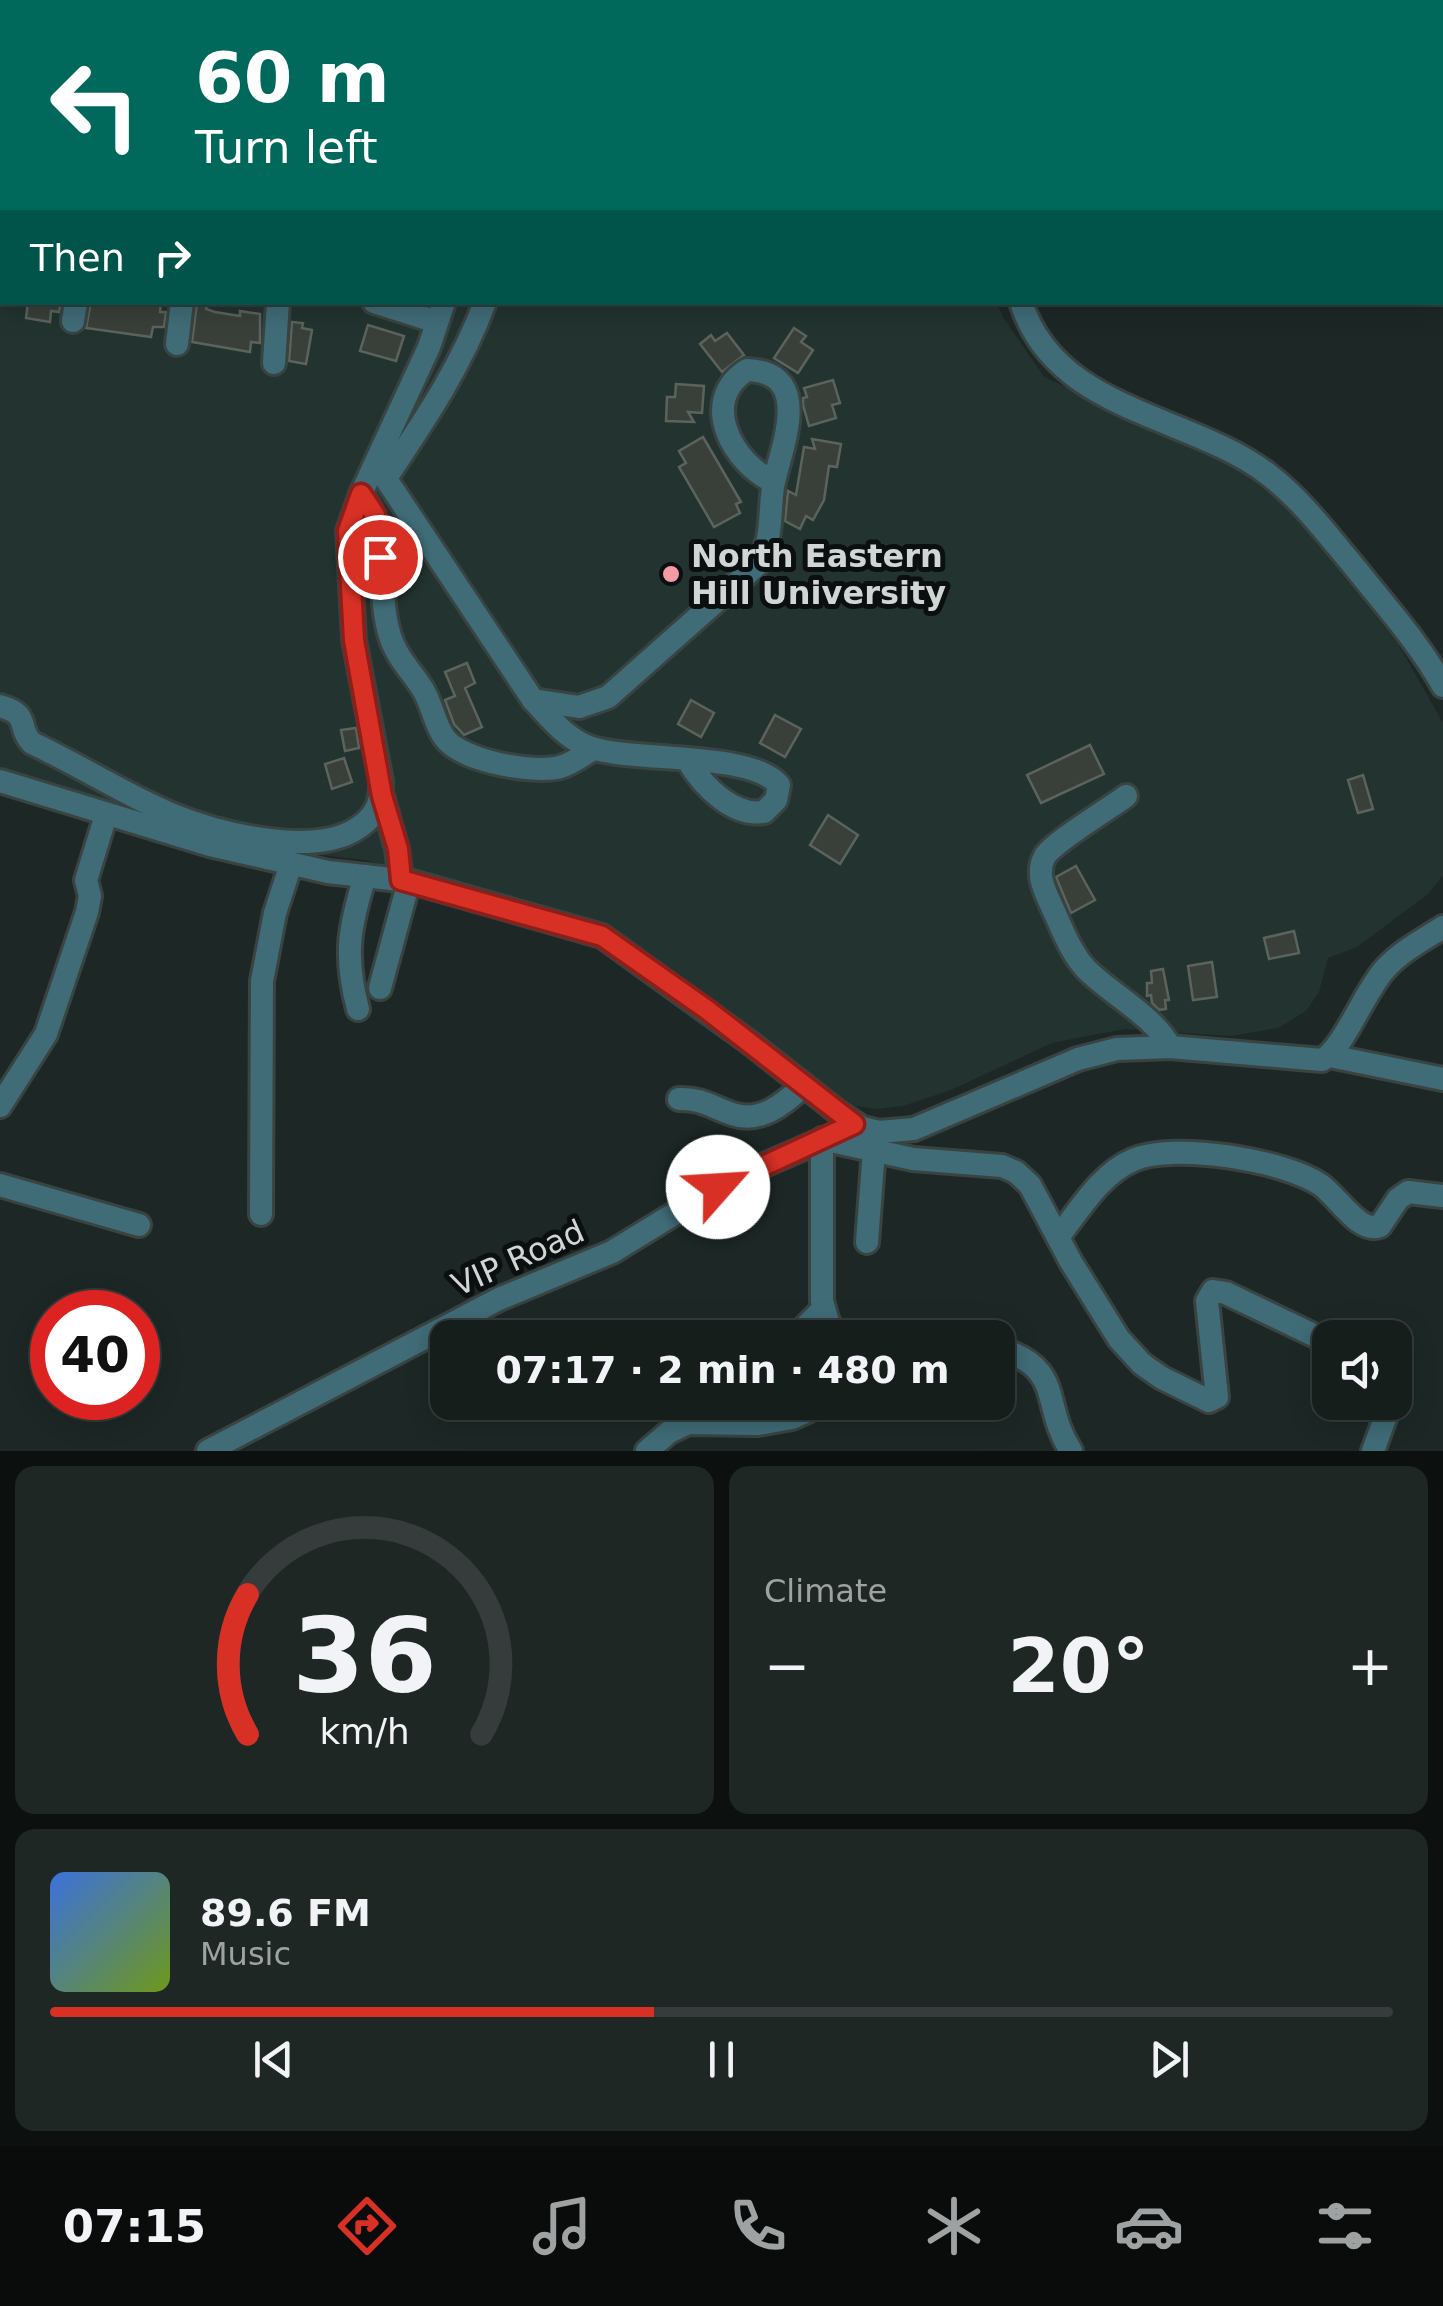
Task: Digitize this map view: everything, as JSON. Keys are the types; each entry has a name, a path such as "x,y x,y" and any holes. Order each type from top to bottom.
{"street":[{"path":"177,344 182,305"},
{"path":"274,363 278,305"},
{"path":"381,471 440,312 394,305"},
{"path":"380,988 405,880 382,796 354,640 348,531 361,494 440,397 469,344 484,305"},
{"path":"1021,305 1039,342 1088,388 1225,449 1270,476 1311,514 1394,614 1443,686"},
{"path":"381,471 533,700 566,733 593,749 688,761"},
{"path":"533,700 579,708 598,702 705,613 758,564 766,550 774,482"},
{"path":"361,494 378,527 388,633 426,693 446,740 473,757 541,769 565,766 593,749"},
{"path":"0,706 18,713 32,743 155,806 208,826 280,840 326,840 364,823 379,808 382,796"},
{"path":"0,782 106,815 291,864 405,880 602,936 854,1124 879,1132 914,1129 1078,1059 1117,1049 1170,1047 1322,1060 1330,1056 1359,1004 1386,967 1443,927"},
{"path":"1126,796 1052,847 1041,867 1042,884 1084,966 1136,1014 1160,1028 1170,1047"},
{"path":"0,1106 34,1058 55,1013 88,912 86,880 106,815"},
{"path":"261,1214 262,981 275,913 291,864"},
{"path":"358,1009 348,957 349,933 366,876"},
{"path":"1330,1056 1443,1080"},
{"path":"679,1099 696,1098 728,1113 752,1116 778,1108 803,1086"},
{"name":"VIP Road","path":"208,1451 499,1299 612,1252 718,1187 854,1124"},
{"path":"829,1320 823,1309 822,1139 913,1158 1002,1166 1016,1172 1030,1185 1119,1340 1152,1371 1182,1390 1210,1401 1217,1398 1207,1302 1213,1290 1226,1292 1312,1334"},
{"path":"867,1242 874,1150"},
{"path":"1058,1237 1109,1176 1132,1160 1146,1156 1207,1155 1303,1176 1331,1192 1369,1229 1380,1226 1398,1198 1408,1192 1443,1196"},
{"path":"0,1185 139,1224"},
{"path":"812,1320 823,1309"},
{"path":"1015,1353 1041,1372 1071,1451"},
{"path":"647,1451 668,1432 688,1423 758,1424 781,1420"},
{"path":"1372,1451 1384,1420"}],"shaded area":[{"name":"North Eastern Hill University","path":"0,305 998,305 1044,377 1221,457 1286,505 1398,644 1443,723 1443,875 1428,894 1357,947 1328,958 1319,992 1306,1011 1278,1028 1231,1036 1126,1029 1052,1043 951,1090 903,1106 876,1109 856,1106 826,1090 606,927 365,860 258,848 0,775"}],"building":[{"path":"28,305 60,305 59,312 51,311 50,322 26,318"},
{"path":"90,305 161,305 160,312 166,312 164,327 153,327 151,337 86,328"},
{"path":"197,305 240,316 240,311 260,314 260,343 251,342 250,352 192,342"},
{"path":"292,322 303,323 302,328 312,330 306,364 289,361"},
{"path":"368,325 404,336 396,361 360,351"},
{"path":"794,328 806,336 801,342 813,350 798,373 774,358"},
{"path":"727,333 744,355 722,372 700,344 711,335 715,341"},
{"path":"833,380 840,403 832,405 836,418 809,426 803,405 803,398 807,397 804,388"},
{"path":"676,384 704,386 702,413 688,412 694,422 666,421 667,397 675,397"},
{"path":"703,437 741,502 736,504 740,513 714,527 679,467 686,463 679,451"},
{"path":"812,439 841,444 837,467 829,466 824,500 813,520 806,516 800,529 785,521 788,491 796,495 804,447 815,449"},
{"path":"467,663 475,683 465,688 482,727 464,735 454,724 445,700 455,696 445,672"},
{"path":"691,700 714,713 701,737 678,724"},
{"path":"775,715 801,729 785,757 760,743"},
{"path":"356,728 359,748 345,751 341,730"},
{"path":"1090,745 1104,774 1041,803 1027,775"},
{"path":"344,758 352,782 332,789 325,764"},
{"path":"1363,775 1373,809 1358,813 1348,780"},
{"path":"828,815 858,835 840,864 810,845"},
{"path":"1076,866 1095,900 1071,913 1056,877"},
{"path":"1294,931 1299,953 1269,959 1264,938"},
{"path":"1212,962 1217,997 1193,1000 1188,966"},
{"path":"1163,969 1169,1000 1165,1000 1166,1009 1159,1010 1151,995 1147,996 1147,983 1152,983 1151,971"}],"place":[{"name":"North Eastern Hill University","path":"671,574"}],"route":[{"path":"380,557 375,515 361,494 348,531 354,640 382,796 398,849 401,880 602,936 706,1009 854,1124 718,1187"}]}
